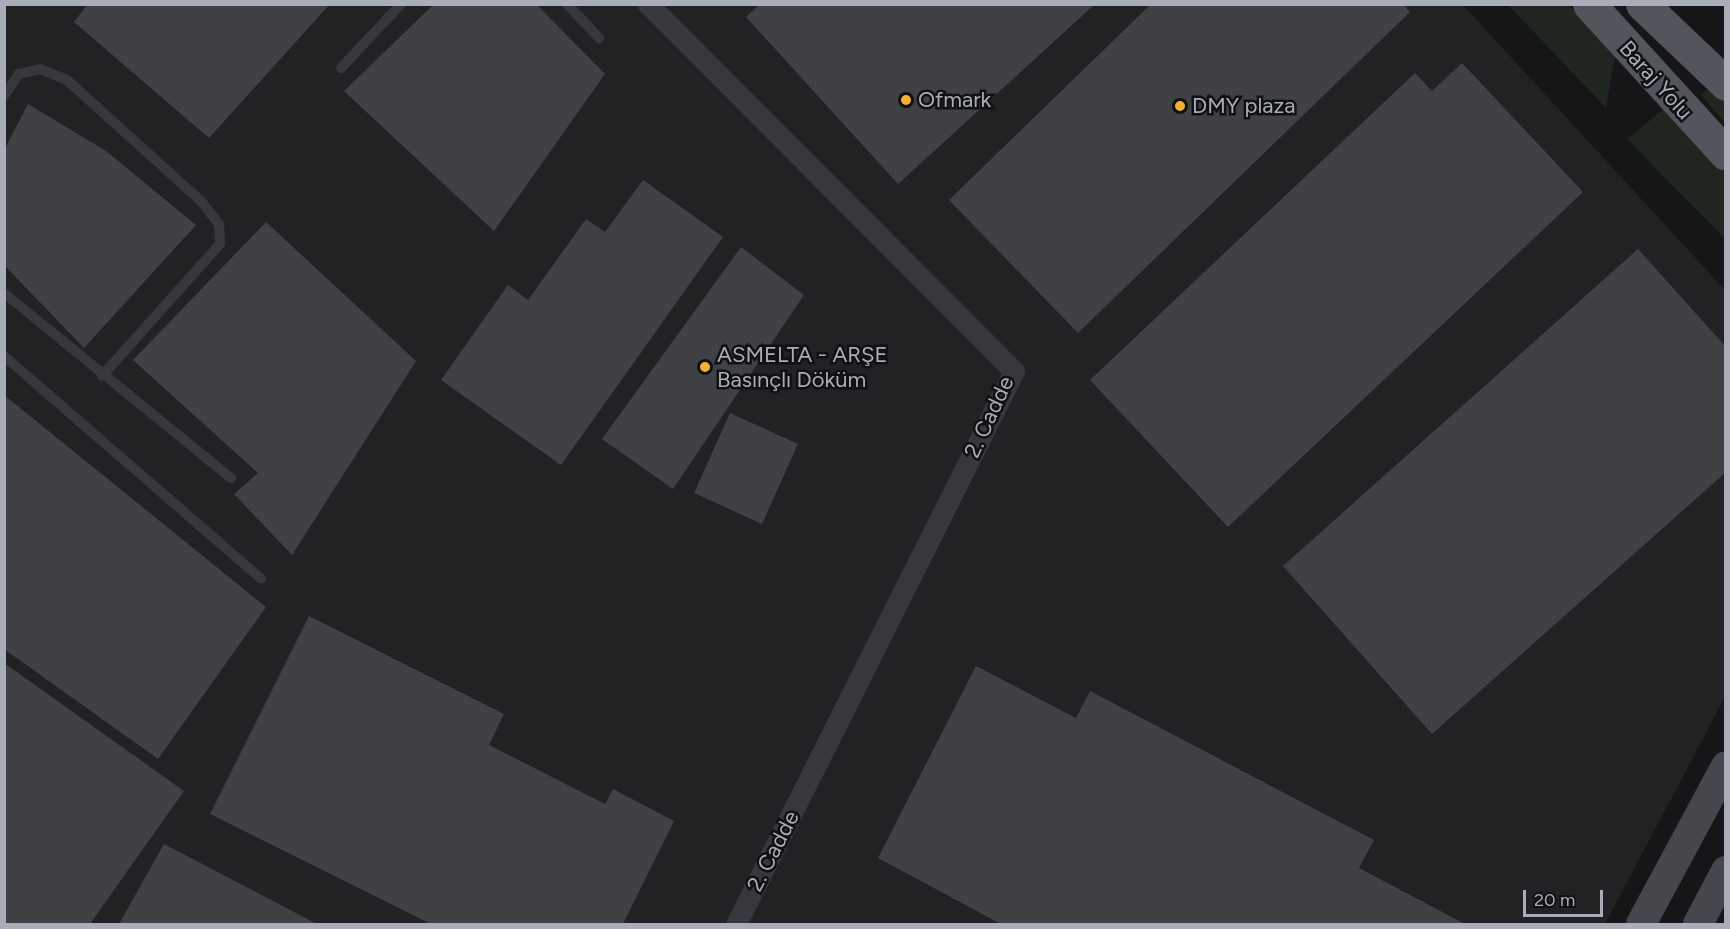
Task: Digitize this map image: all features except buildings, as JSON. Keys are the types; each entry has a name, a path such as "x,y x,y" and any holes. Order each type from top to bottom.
{"main road":[{"name":"Baraj Yolu","path":"1589,4 1725,154"},
{"name":"Baraj Yolu","path":"1642,4 1725,84"},
{"path":"1641,924 1725,766"},
{"path":"1698,924 1725,871"}],"street":[{"name":"2. Cadde","path":"648,4 1014,371 736,924"}],"lane":[{"path":"341,68 401,4"},
{"path":"567,4 599,38"},
{"path":"4,96 19,74 40,69 66,80 201,201 219,224 220,244 102,376"},
{"path":"4,293 102,376 231,478"},
{"path":"4,356 261,579"}],"shaded area":[{"path":"5,5 1463,5 1725,290 1725,697 1605,924 5,924"},
{"path":"1508,5 1569,5 1615,56 1606,108"},
{"path":"1710,87 1725,101 1725,123 1701,95"},
{"path":"1665,108 1725,174 1725,239 1627,139"}],"place":[{"name":"Ofmark","path":"906,100"},
{"name":"DMY plaza","path":"1180,106"},
{"name":"ASMELTA - ARŞE Basınçlı Döküm","path":"705,367"}]}
